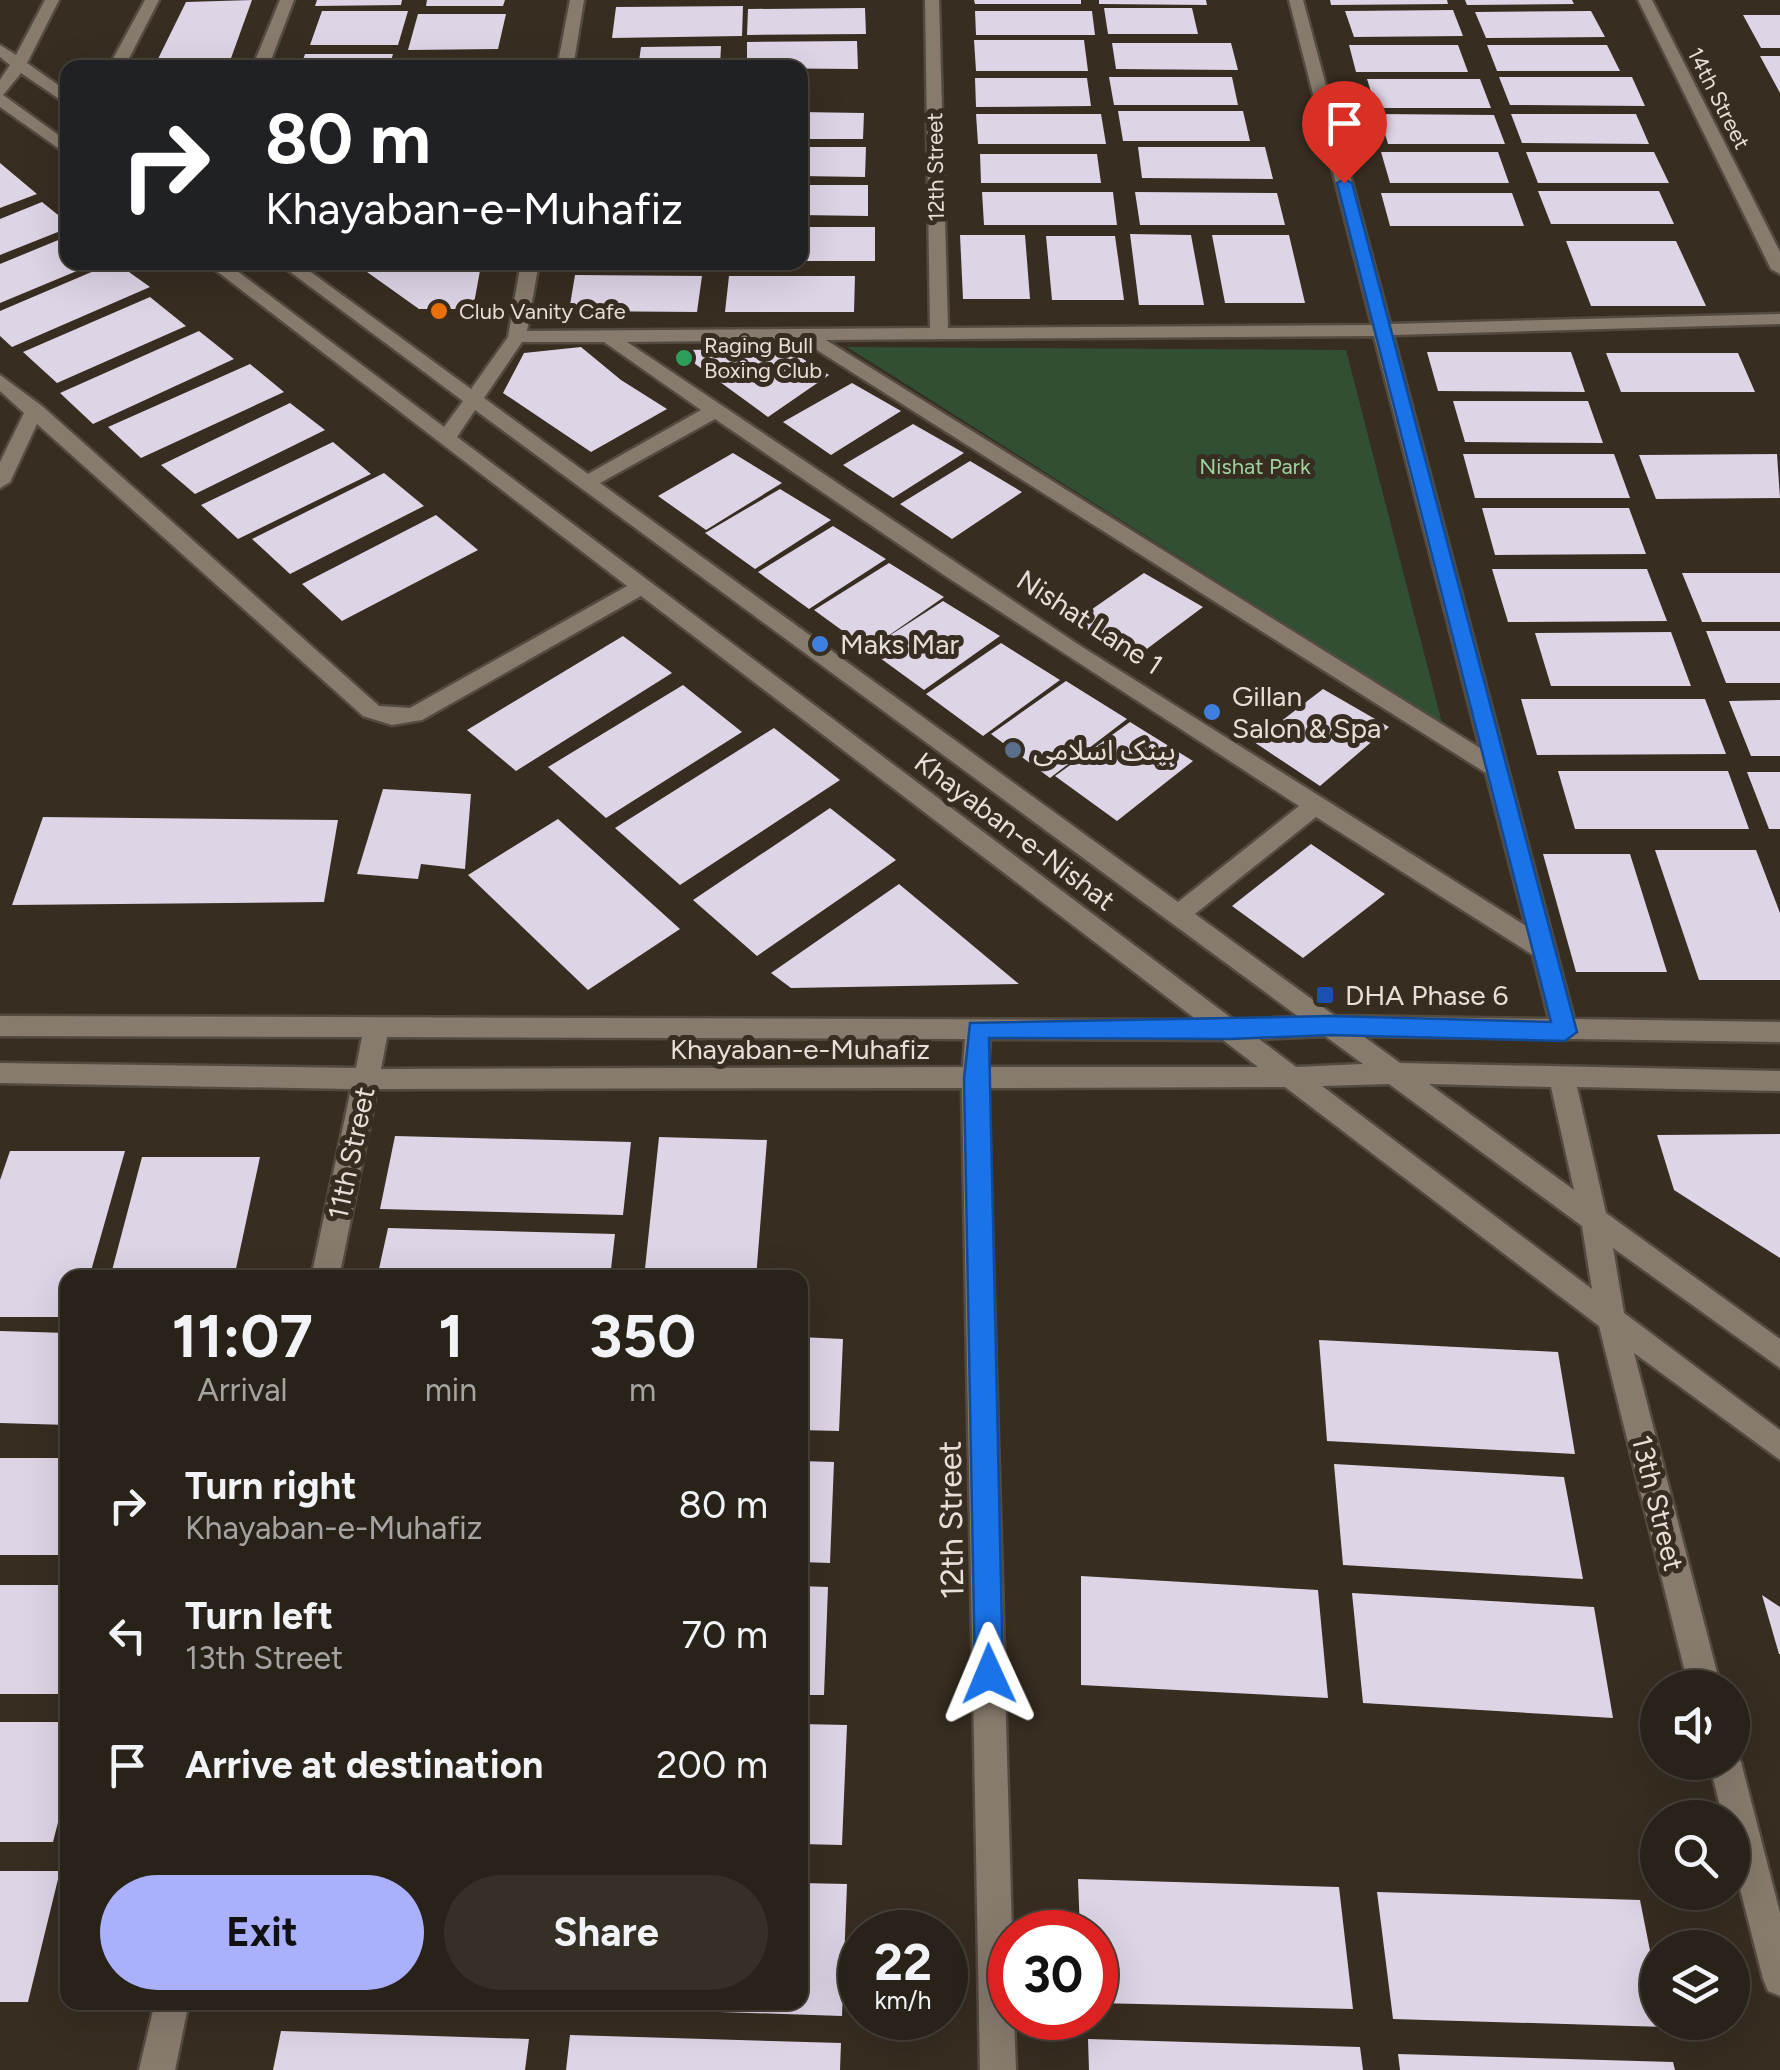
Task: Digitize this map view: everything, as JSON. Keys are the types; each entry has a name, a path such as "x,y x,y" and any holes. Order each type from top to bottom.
{"street":[{"path":"0,91 19,64 52,0"},
{"path":"120,60 152,0"},
{"path":"263,60 287,0"},
{"path":"566,60 577,0"},
{"name":"12th Street","path":"932,0 939,334"},
{"path":"1296,0 1565,1032"},
{"name":"14th Street","path":"1646,0 1780,270"},
{"path":"0,50 60,94"},
{"path":"0,98 60,144"},
{"name":"Khayaban-e-Nishat","path":"224,270 1780,1447"},
{"name":"Khayaban-e-Nishat","path":"295,270 1780,1355"},
{"path":"446,438 517,337 529,270"},
{"path":"517,337 1383,330 1780,319"},
{"path":"804,334 1498,770"},
{"name":"Nishat Lane 1","path":"606,335 714,411 1315,806 1546,950"},
{"path":"0,380 371,711 392,717 414,715 641,588"},
{"path":"0,482 34,410"},
{"path":"588,482 714,411"},
{"path":"1179,914 1315,806"},
{"name":"Khayaban-e-Muhafiz","path":"0,1026 1230,1030 1330,1026 1780,1032"},
{"name":"11th Street","path":"327,1270 377,1028"},
{"name":"12th Street","path":"978,1029 975,1079 998,2070"},
{"name":"Khayaban-e-Muhafiz","path":"0,1073 367,1079 1292,1078 1395,1073 1780,1081"},
{"name":"13th Street","path":"1562,1077 1595,1222 1611,1319 1700,1670"},
{"path":"1729,1780 1780,1979"},
{"path":"157,2070 170,2010"}],"green space":[{"name":"Nishat Park","path":"847,347 1346,350 1442,723"}],"building":[{"path":"252,0 230,60 157,60 186,2"},
{"path":"317,0 402,0 401,5 315,6"},
{"path":"427,0 505,0 503,6 426,6"},
{"path":"974,0 1081,0 1081,4 975,4"},
{"path":"1099,0 1206,0 1207,5 1099,4"},
{"path":"1330,0 1447,0 1448,4 1331,5"},
{"path":"1465,0 1572,0 1574,4 1467,5"},
{"path":"743,6 742,36 612,38 616,7"},
{"path":"865,8 866,34 747,35 748,9"},
{"path":"1104,8 1192,8 1198,34 1108,34"},
{"path":"1453,10 1463,36 1354,37 1345,11"},
{"path":"322,11 408,11 398,45 310,45"},
{"path":"975,11 1092,11 1095,35 976,35"},
{"path":"1591,11 1605,37 1486,38 1475,12"},
{"path":"418,14 506,14 498,49 408,50"},
{"path":"1743,15 1780,15 1780,48 1761,48"},
{"path":"974,40 1084,40 1088,71 976,71"},
{"path":"857,41 858,69 808,69 808,60 747,60 747,42"},
{"path":"1112,43 1231,43 1238,70 1116,69"},
{"path":"1349,45 1458,45 1468,72 1356,72"},
{"path":"1487,45 1607,45 1620,71 1497,71"},
{"path":"721,46 720,60 639,60 641,47"},
{"path":"305,54 393,54 391,60 303,60"},
{"path":"1760,56 1780,56 1780,93"},
{"path":"402,59 473,59 473,60"},
{"path":"1109,77 1232,77 1238,105 1114,105"},
{"path":"1499,77 1632,77 1645,106 1510,105"},
{"path":"975,78 1087,78 1091,106 976,107"},
{"path":"1367,79 1480,79 1491,108 1376,108"},
{"path":"1118,111 1243,111 1250,141 1123,141"},
{"path":"808,112 864,113 863,139 808,139"},
{"path":"976,114 1101,114 1106,144 978,144"},
{"path":"1379,114 1494,115 1505,144 1388,144"},
{"path":"1511,114 1636,114 1649,144 1522,143"},
{"path":"808,147 866,147 865,177 808,176"},
{"path":"1138,147 1265,147 1273,179 1142,178"},
{"path":"1381,152 1498,152 1509,183 1390,183"},
{"path":"1526,152 1654,152 1669,183 1538,183"},
{"path":"980,154 1097,154 1101,183 981,183"},
{"path":"0,163 37,194 0,208"},
{"path":"808,185 868,185 868,216 808,215"},
{"path":"1538,191 1659,191 1674,224 1551,224"},
{"path":"982,192 1113,192 1117,225 984,225"},
{"path":"1135,192 1277,193 1285,225 1140,225"},
{"path":"1381,193 1512,193 1524,226 1390,226"},
{"path":"42,202 60,217 60,231 0,255 0,219"},
{"path":"808,227 875,227 875,261 808,261"},
{"path":"1130,234 1191,235 1204,305 1139,305"},
{"path":"960,235 1025,235 1030,299 963,299"},
{"path":"1212,235 1289,235 1305,303 1225,303"},
{"path":"1046,236 1115,236 1124,300 1052,300"},
{"path":"60,239 60,270 79,270 0,303 0,264"},
{"path":"1566,241 1676,241 1706,306 1591,306"},
{"path":"96,270 126,270 150,287 12,347 0,336 0,311"},
{"path":"364,270 480,270 473,309 419,309"},
{"path":"575,275 702,276 697,312 569,311"},
{"path":"729,276 855,276 854,312 725,312"},
{"path":"150,297 186,326 57,383 23,352"},
{"path":"199,331 234,359 93,424 60,393"},
{"path":"581,347 621,380 667,409 591,452 503,393 524,353"},
{"path":"787,349 829,375 768,417 676,350"},
{"path":"1427,352 1571,352 1585,392 1438,391"},
{"path":"1606,353 1738,353 1755,392 1621,392"},
{"path":"250,364 284,392 141,458 108,427"},
{"path":"852,383 901,411 831,455 783,422"},
{"path":"1453,401 1588,401 1603,443 1465,442"},
{"path":"290,403 325,430 195,494 161,465"},
{"path":"913,424 964,453 893,498 843,465"},
{"path":"333,442 371,474 238,539 201,505"},
{"path":"733,453 782,483 706,530 658,496"},
{"path":"1463,454 1614,454 1630,498 1475,498"},
{"path":"1777,454 1780,498 1656,499 1639,455"},
{"path":"970,461 1022,492 952,539 900,504"},
{"path":"384,473 424,506 290,574 252,539"},
{"path":"780,489 831,520 755,569 705,533"},
{"path":"1482,508 1629,508 1646,554 1495,555"},
{"path":"436,515 478,550 342,621 302,584"},
{"path":"833,526 886,559 809,609 758,572"},
{"path":"889,563 944,597 875,645 943,601 1000,636 924,690 814,610"},
{"path":"1492,569 1647,569 1667,621 1508,622"},
{"path":"1144,573 1203,607 1132,660 1075,621"},
{"path":"1682,573 1780,573 1780,622 1702,622"},
{"path":"1706,631 1780,631 1780,683 1726,683"},
{"path":"1671,632 1691,686 1551,686 1535,633"},
{"path":"623,636 672,673 516,771 467,730"},
{"path":"1001,643 1060,680 983,736 926,694"},
{"path":"1066,681 1127,719 1050,778 991,734"},
{"path":"683,685 742,732 606,818 548,767"},
{"path":"1323,689 1389,727 1320,786 1254,742"},
{"path":"1521,699 1705,699 1726,754 1537,755"},
{"path":"1780,700 1780,756 1751,756 1729,701"},
{"path":"1130,722 1193,761 1117,821 1055,776"},
{"path":"774,728 840,780 680,885 615,828"},
{"path":"1558,771 1728,771 1749,829 1575,829"},
{"path":"1747,772 1780,772 1780,829 1769,829"},
{"path":"383,789 471,794 465,869 421,864 418,879 357,874"},
{"path":"830,808 896,860 757,956 693,900"},
{"path":"43,817 338,820 324,902 12,905"},
{"path":"558,819 680,929 588,990 468,875"},
{"path":"1311,844 1385,894 1303,958 1232,906"},
{"path":"1655,850 1756,850 1780,913 1780,980 1699,980"},
{"path":"1543,854 1630,854 1667,972 1576,972"},
{"path":"899,884 1019,984 791,988 771,973"},
{"path":"1780,1134 1780,1258 1674,1190 1657,1135"},
{"path":"395,1136 631,1142 623,1215 380,1209"},
{"path":"659,1137 767,1140 757,1270 645,1270"},
{"path":"10,1151 125,1151 91,1270 60,1270 60,1317 0,1317 0,1180"},
{"path":"142,1157 260,1157 236,1270 112,1270"},
{"path":"388,1228 615,1234 611,1270 379,1270"},
{"path":"0,1331 60,1333 60,1425 0,1423"},
{"path":"808,1337 843,1339 839,1431 808,1430"},
{"path":"1319,1340 1558,1352 1575,1454 1327,1441"},
{"path":"0,1458 60,1458 60,1555 0,1555"},
{"path":"808,1461 834,1462 830,1563 808,1562"},
{"path":"1334,1464 1564,1477 1583,1579 1343,1565"},
{"path":"1081,1576 1318,1590 1328,1698 1081,1685"},
{"path":"0,1585 60,1585 60,1694 0,1694"},
{"path":"808,1586 828,1587 824,1695 808,1695"},
{"path":"1352,1593 1594,1607 1613,1718 1363,1703"},
{"path":"1762,1595 1780,1607 1780,1654 1779,1654"},
{"path":"0,1722 60,1722 60,1814 53,1842 0,1842"},
{"path":"808,1724 847,1725 842,1845 808,1844"},
{"path":"0,1871 60,1871 28,2002 0,2002"},
{"path":"1078,1879 1339,1887 1353,2009 1118,2004 1118,1910 1079,1910"},
{"path":"808,1883 847,1884 846,1910 838,1910 838,2016 662,2010 808,2010"},
{"path":"1377,1892 1640,1900 1646,1930 1640,1930 1640,2026 1393,2019"},
{"path":"281,2031 529,2039 525,2070 273,2070"},
{"path":"570,2035 841,2043 840,2070 566,2070"},
{"path":"1088,2040 1118,2040 1360,2047 1363,2070 1089,2070"},
{"path":"1398,2054 1673,2062 1675,2070 1400,2070"}],"place":[{"name":"Club Vanity Cafe","path":"439,311"},
{"name":"Raging Bull Boxing Club","path":"684,358"},
{"name":"Maks Mar","path":"820,644"},
{"name":"Gillan Salon & Spa","path":"1212,712"},
{"name":"بینک اسلامی","path":"1013,750"},
{"name":"DHA Phase 6","path":"1325,995"}],"route":[{"path":"989,1674 975,1079 978,1029 1230,1030 1330,1026 1565,1032 1344,183"}]}
